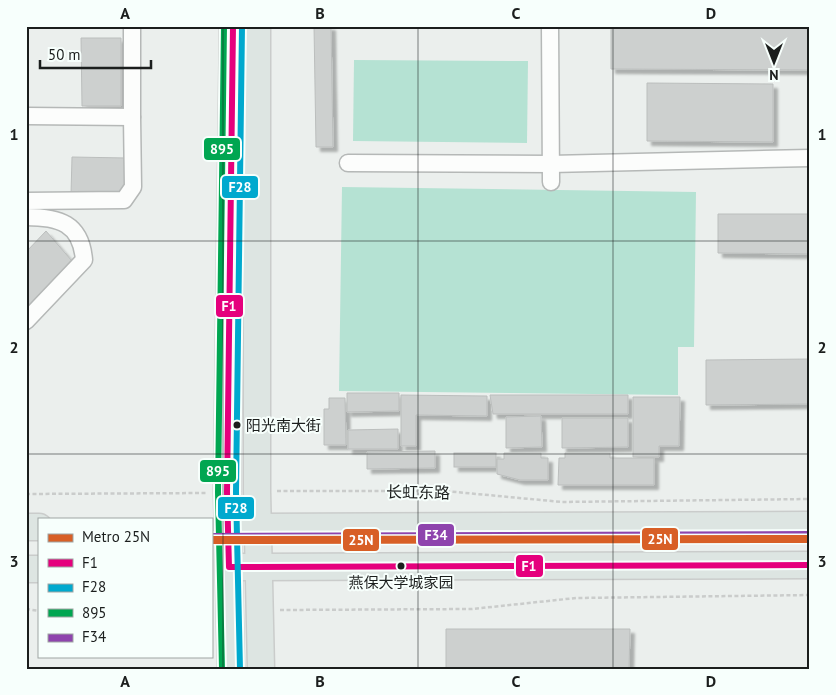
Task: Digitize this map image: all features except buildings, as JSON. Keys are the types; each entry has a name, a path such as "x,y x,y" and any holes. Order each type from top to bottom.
{"main road":[{"path":"231,669 220,567 219,527 227,492 233,26"},
{"path":"257,26 257,492 261,669"},
{"path":"219,527 810,525"},
{"path":"220,567 810,565"}],"street":[{"path":"26,201 124,200 133,187 132,26"},
{"path":"550,26 551,182"},
{"path":"26,116 132,117"},
{"path":"348,163 551,164 810,158"},
{"path":"26,217 49,217 62,221 72,229 83,244 84,260 26,321"}],"path":[{"name":"长虹东路","path":"257,492 445,491 562,502 810,499"},
{"path":"26,494 227,492"},
{"path":"261,610 472,609 576,598 810,595"}],"green space":[{"path":"354,60 528,61 527,143 353,141"},
{"path":"342,187 696,192 694,347 678,347 678,395 339,391"}],"metro line":[{"name":"25N","path":"212,540 810,539"}],"transit line":[{"name":"895","path":"222,669 218,492 224,26"},
{"name":"F1","path":"233,26 227,492 229,567 810,565"},
{"name":"F28","path":"240,669 236,492 242,26"},
{"name":"F34","path":"212,536 810,534"}],"place":[{"name":"阳光南大街","path":"237,425"},
{"name":"燕保大学城家园","path":"401,566"}]}
